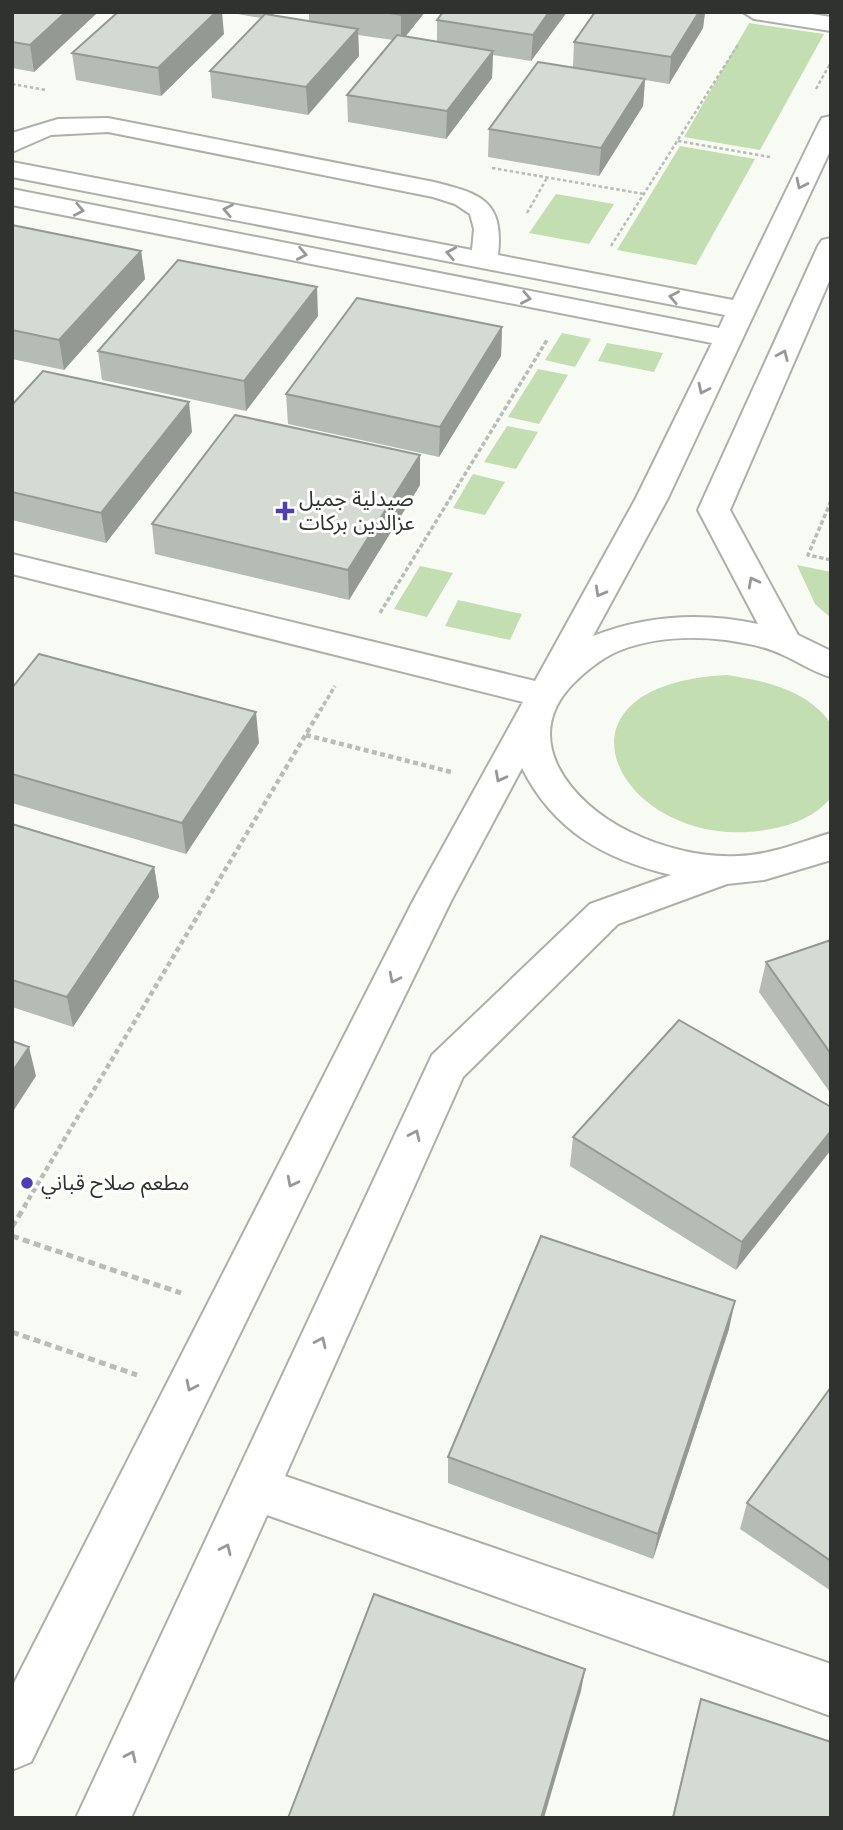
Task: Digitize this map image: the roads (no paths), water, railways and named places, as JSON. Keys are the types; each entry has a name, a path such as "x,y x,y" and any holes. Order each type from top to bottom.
{"street":[{"path":"757,13 831,24"},
{"path":"12,145 23,135 69,123 108,125 434,190 469,200 486,218 489,229 484,260"},
{"path":"12,1743 426,913 652,498 831,123"},
{"path":"12,169 741,310"},
{"path":"12,197 728,338"},
{"path":"785,643 714,510 831,246"},
{"path":"12,564 544,695"},
{"path":"725,870 653,858 609,840 567,809 540,772 532,732 544,695 572,663 616,639 670,627 728,629 785,643 831,666"},
{"path":"103,1818 447,1067 604,914 725,870 787,863 831,846"},
{"path":"254,1488 831,1690"}],"place":[{"name":"صيدلية جميل عزالدين بركات","path":"285,511"},
{"name":"مطعم صلاح قباني","path":"27,1183"}]}
